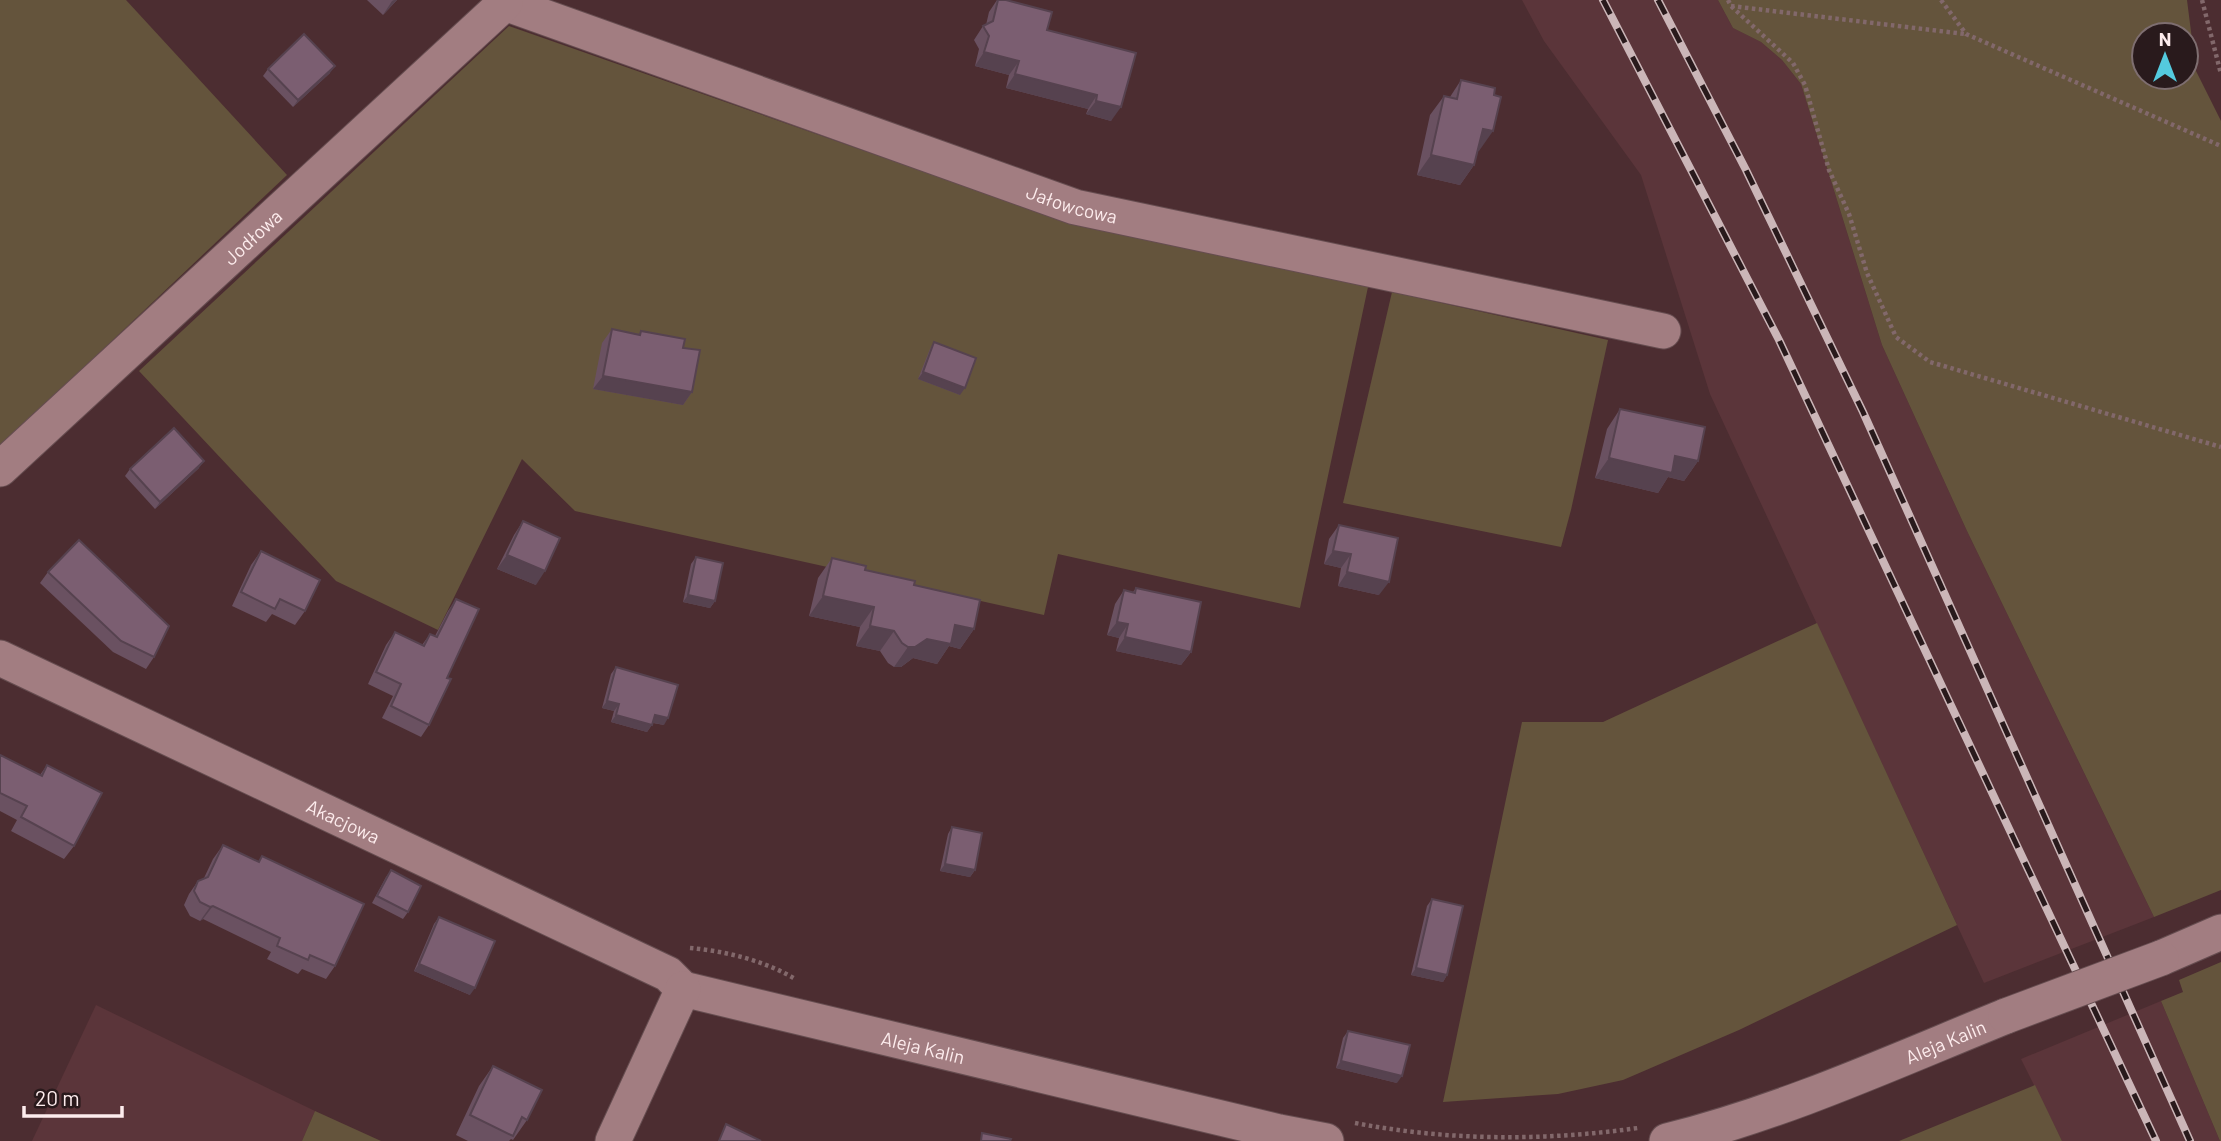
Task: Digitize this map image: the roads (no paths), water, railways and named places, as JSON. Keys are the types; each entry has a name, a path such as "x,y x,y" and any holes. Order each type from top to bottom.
{"street":[{"name":"Jałowcowa","path":"503,2 1075,207 1663,331"},
{"name":"Jodłowa","path":"0,469 503,2"},
{"name":"Akacjowa","path":"0,658 668,974 683,989"},
{"name":"Aleja Kalin","path":"1667,1141 1711,1130 1784,1105 2221,932"},
{"path":"613,1141 683,989"},
{"name":"Aleja Kalin","path":"683,989 1265,1129 1326,1141"}],"railway":[{"path":"1603,0 1779,340 2156,1141"},
{"path":"1658,0 1746,170 1863,412 2190,1141"}]}
